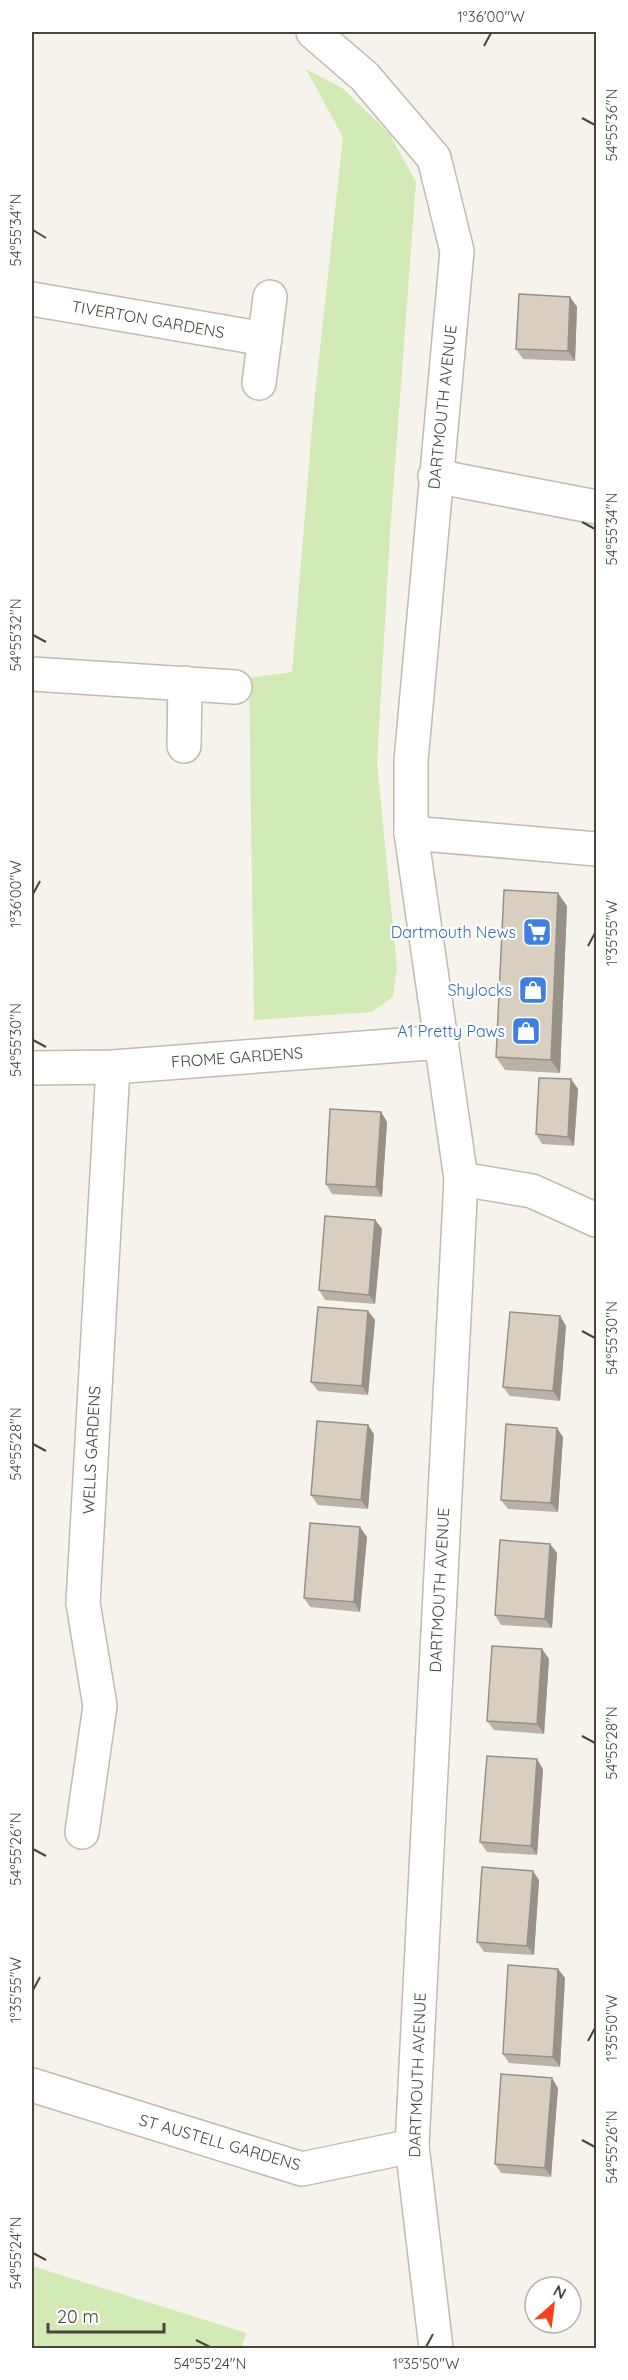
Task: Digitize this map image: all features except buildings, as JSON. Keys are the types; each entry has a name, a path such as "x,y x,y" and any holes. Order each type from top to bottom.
{"street":[{"name":"DARTMOUTH AVENUE","path":"313,32 365,77 434,158 457,251 411,760 411,833 462,1179 412,2146 436,2349"},
{"path":"259,383 270,297"},
{"name":"TIVERTON GARDENS","path":"32,299 265,339"},
{"path":"435,476 597,507"},
{"path":"32,674 235,687"},
{"path":"184,746 185,683"},
{"path":"411,833 597,849"},
{"name":"FROME GARDENS","path":"32,1068 113,1067 442,1041"},
{"name":"WELLS GARDENS","path":"82,1832 100,1706 83,1603 113,1067"},
{"path":"462,1179 532,1191 596,1220 597,1208"},
{"name":"ST AUSTELL GARDENS","path":"32,2085 302,2169 412,2146"}],"green space":[{"path":"306,69 342,88 389,133 416,182 390,533 377,763 397,968 393,997 372,1012 254,1020 249,678 292,672 314,404 343,137"},
{"path":"32,2266 247,2333 241,2348 32,2348"}],"place":[{"name":"Dartmouth News","path":"537,932"},
{"name":"Shylocks","path":"533,990"},
{"name":"A1 Pretty Paws","path":"526,1031"}]}
